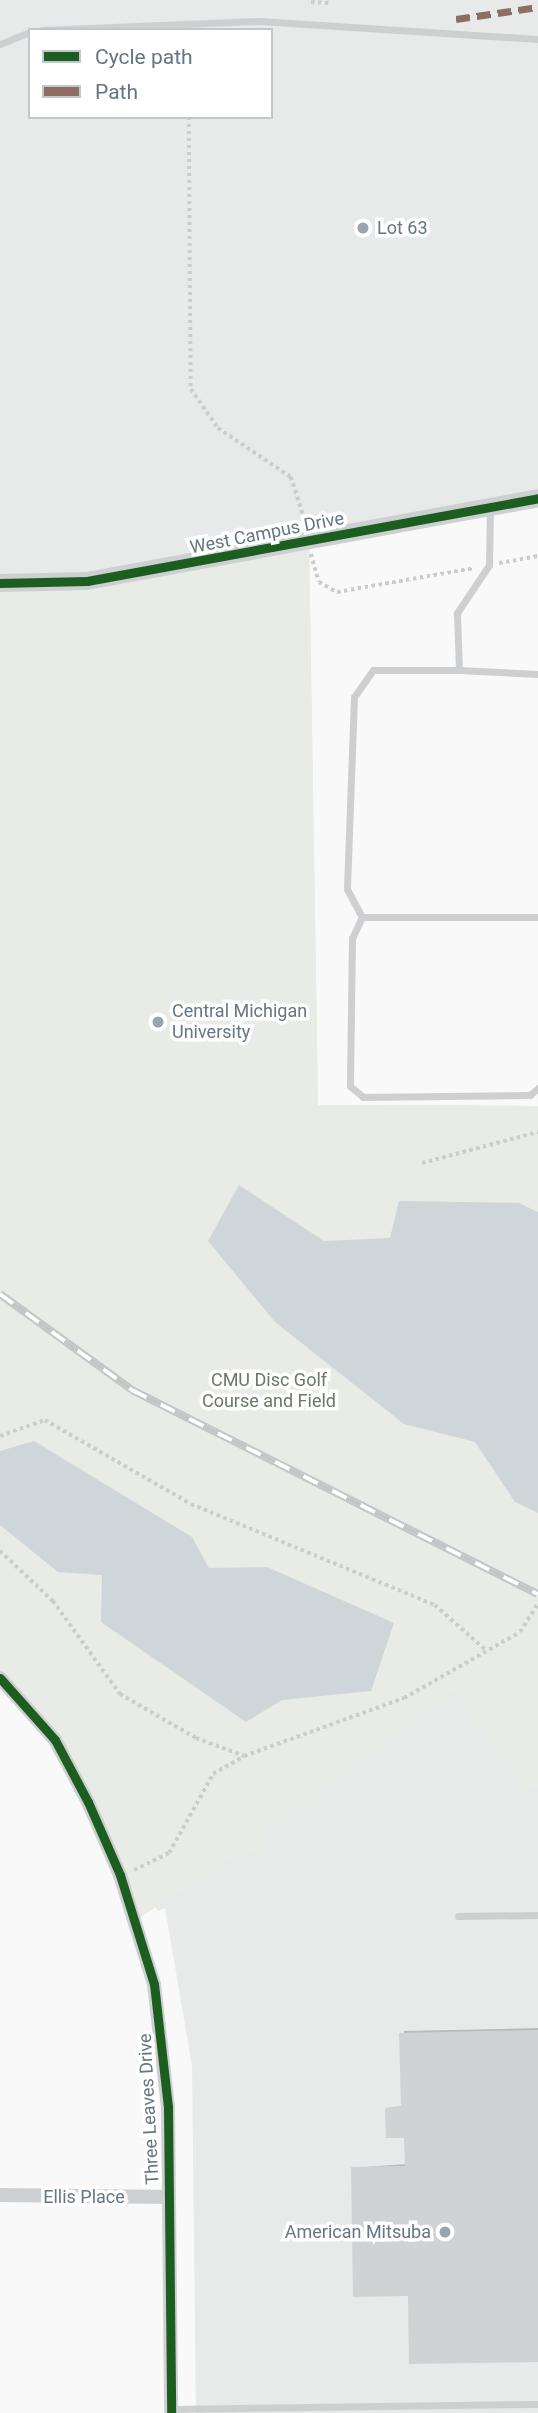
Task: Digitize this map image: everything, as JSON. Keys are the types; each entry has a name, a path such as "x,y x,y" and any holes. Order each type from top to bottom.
{"street":[{"name":"West Campus Drive","path":"0,583 87,581 538,498"},
{"name":"Three Leaves Drive","path":"0,1678 55,1740 136,1920 164,2059 169,2197 171,2411"},
{"name":"Ellis Place","path":"0,2195 169,2197"}],"lane":[{"path":"90,28 259,21 538,39"},
{"path":"0,44 28,33"},
{"path":"459,670 457,612 489,565 490,507"},
{"path":"362,917 347,889 354,697 373,670 538,674"},
{"path":"362,917 538,917"},
{"path":"362,917 352,938 350,1086 363,1097 530,1095 538,1088"},
{"path":"458,1916 538,1915"},
{"path":"171,2411 538,2404"}],"path":[{"path":"311,2 330,3"},
{"path":"189,119 191,389 218,428 291,477 306,524"},
{"path":"311,553 320,582 337,592 538,556"},
{"path":"422,1163 538,1132"},
{"path":"0,1436 44,1420 191,1504 435,1605 487,1651"},
{"path":"0,1551 53,1601 120,1694 195,1738 244,1756"},
{"path":"134,1870 169,1853 213,1774 244,1756 404,1699 520,1632 538,1603"}],"shaded area":[{"name":"Central Michigan University","path":"0,0 538,0 538,498 309,541 318,1105 538,1106 538,2413 196,2413 192,2066 165,1908 158,1911 55,1740 0,1678"},
{"path":"239,1185 324,1241 390,1238 399,1201 519,1203 538,1212 538,1513 515,1502 475,1442 404,1424 275,1322 208,1241"},
{"path":"34,1441 192,1537 209,1568 267,1567 394,1623 371,1691 282,1700 246,1722 101,1622 102,1575 58,1572 0,1525 0,1451"}],"green space":[{"name":"CMU Disc Golf Course and Field","path":"309,541 318,1105 538,1106 538,1787 524,1787 453,1691 267,1830 262,1852 235,1856 136,1920 55,1740 0,1678 0,580 69,581"}],"building":[{"name":"American Mitsuba","path":"538,2030 538,2362 409,2364 408,2296 353,2297 351,2167 405,2166 404,2138 386,2138 385,2108 401,2107 399,2033"}],"railway":[{"path":"0,1294 132,1390 538,1594"}],"marked path":[{"path":"456,19 538,7"}],"cycle path":[{"path":"0,583 87,581 538,498"},
{"path":"0,1678 55,1740 88,1802 120,1875 154,1984 168,2107 171,2413"}],"place":[{"name":"Lot 63","path":"363,228"},
{"name":"Central Michigan University","path":"158,1022"},
{"name":"American Mitsuba","path":"445,2232"}]}
